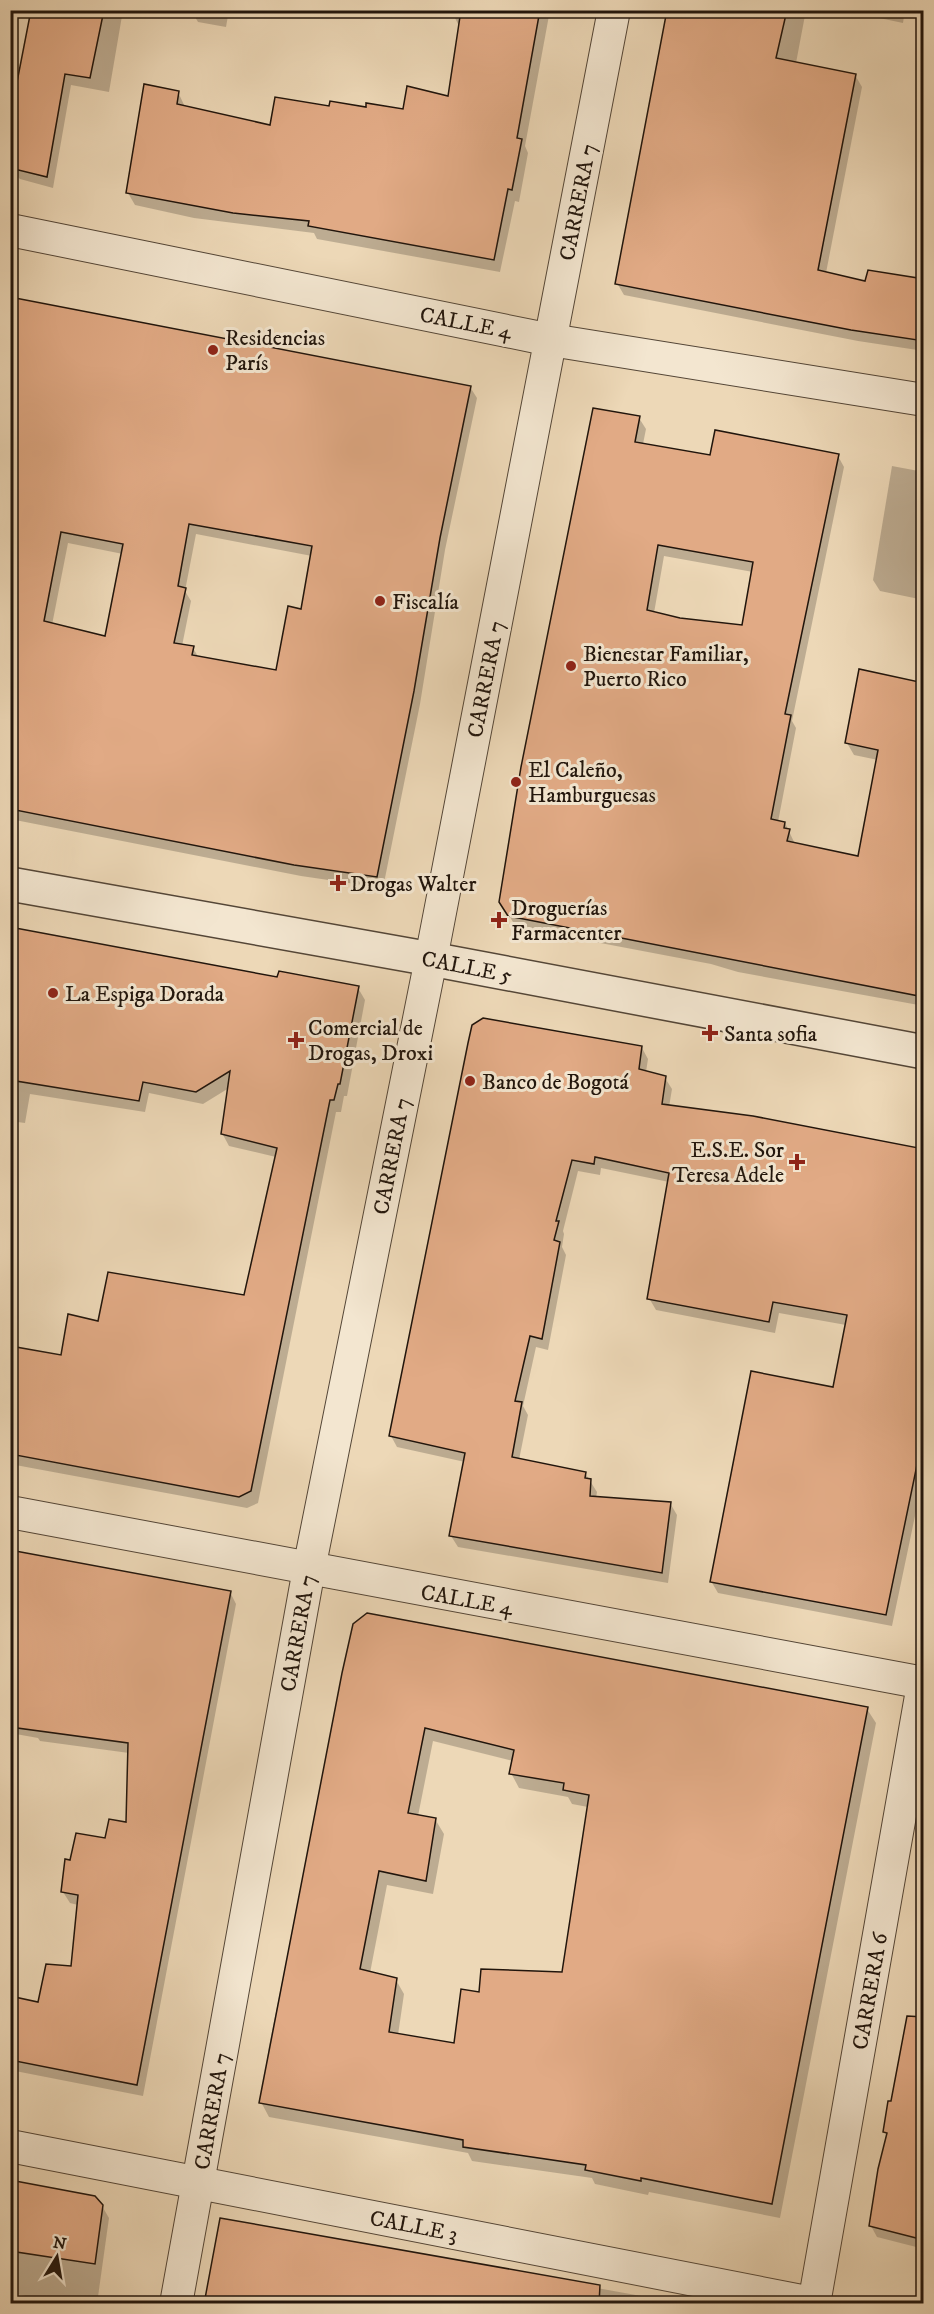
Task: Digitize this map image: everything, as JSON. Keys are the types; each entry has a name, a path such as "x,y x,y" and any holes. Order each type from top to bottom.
{"street":[{"name":"CARRERA 7","path":"176,2304 309,1569 431,959 614,10"},
{"name":"CALLE 4","path":"10,230 551,340 924,400"},
{"name":"CALLE 5","path":"10,884 431,959 924,1052"},
{"name":"CALLE 4","path":"10,1512 923,1683"},
{"name":"CARRERA 6","path":"815,2303 924,1679"},
{"name":"CALLE 3","path":"10,2146 815,2303"}],"building":[{"path":"31,10 104,10 90,78 65,74 47,177 10,168 10,118"},
{"path":"461,10 540,10 517,138 522,139 512,190 508,189 494,260 308,226 309,221 233,213 126,193 144,84 179,91 177,104 270,125 275,97 329,106 330,101 366,107 366,103 403,109 407,86 448,96"},
{"path":"667,10 787,10 776,58 856,74 818,270 865,281 868,270 924,279 924,341 851,330 615,284"},
{"path":"10,297 471,386 440,538 414,691 377,877 294,865 10,809","holes":["189,524 312,546 301,609 288,606 276,670 192,655 194,646 174,643 186,588 178,586","61,532 123,544 105,636 44,621"]},
{"path":"593,408 640,416 635,442 710,455 715,430 839,454 785,714 791,715 771,819 785,822 784,828 790,829 787,841 858,856 878,750 845,743 859,669 924,683 924,997 508,916 499,902 521,767","holes":["658,545 753,562 742,625 680,618 647,610"]},
{"path":"10,927 277,977 279,971 359,986 340,1084 338,1084 334,1100 330,1100 251,1491 239,1497 10,1454 10,1346 61,1355 68,1314 98,1321 108,1272 244,1295 277,1148 221,1134 230,1071 196,1092 143,1082 139,1101 10,1080"},
{"path":"483,1018 642,1046 639,1069 666,1076 662,1104 753,1116 924,1149 924,1431 886,1615 710,1582 751,1371 833,1387 847,1315 773,1302 769,1322 647,1299 669,1173 595,1157 594,1164 572,1160 556,1221 559,1221 554,1240 560,1242 542,1339 530,1336 515,1401 522,1402 512,1457 586,1472 585,1478 591,1479 590,1496 671,1502 662,1573 449,1536 465,1453 389,1436 472,1025"},
{"path":"10,1550 231,1591 137,2085 10,2060 10,1996 38,2002 46,1964 71,1966 78,1895 61,1892 65,1859 70,1860 76,1833 105,1838 109,1819 126,1822 128,1743 10,1727"},
{"path":"367,1613 868,1707 772,2204 641,2178 641,2181 585,2170 586,2165 463,2147 463,2140 259,2103 353,1624","holes":["425,1728 514,1750 509,1774 564,1783 563,1790 589,1795 562,1972 481,1969 479,1992 461,1989 454,2043 389,2032 397,1978 360,1969 379,1871 426,1881 436,1818 408,1813"]},
{"path":"907,2016 924,2017 924,2240 869,2226 878,2169 887,2133 883,2132 888,2101 891,2101"},
{"path":"10,2180 95,2196 103,2205 95,2264 10,2251"},
{"path":"220,2218 600,2285 599,2304 204,2304"}],"place":[{"name":"Residencias París","path":"213,350"},
{"name":"Fiscalía","path":"380,601"},
{"name":"Bienestar Familiar, Puerto Rico","path":"571,666"},
{"name":"El Caleño, Hamburguesas","path":"516,782"},
{"name":"Drogas Walter","path":"338,883"},
{"name":"Droguerías Farmacenter","path":"499,920"},
{"name":"La Espiga Dorada","path":"53,993"},
{"name":"Santa sofia","path":"710,1033"},
{"name":"Comercial de Drogas, Droxi","path":"296,1040"},
{"name":"Banco de Bogotá","path":"470,1081"},
{"name":"E.S.E. Sor Teresa Adele","path":"797,1162"}]}
